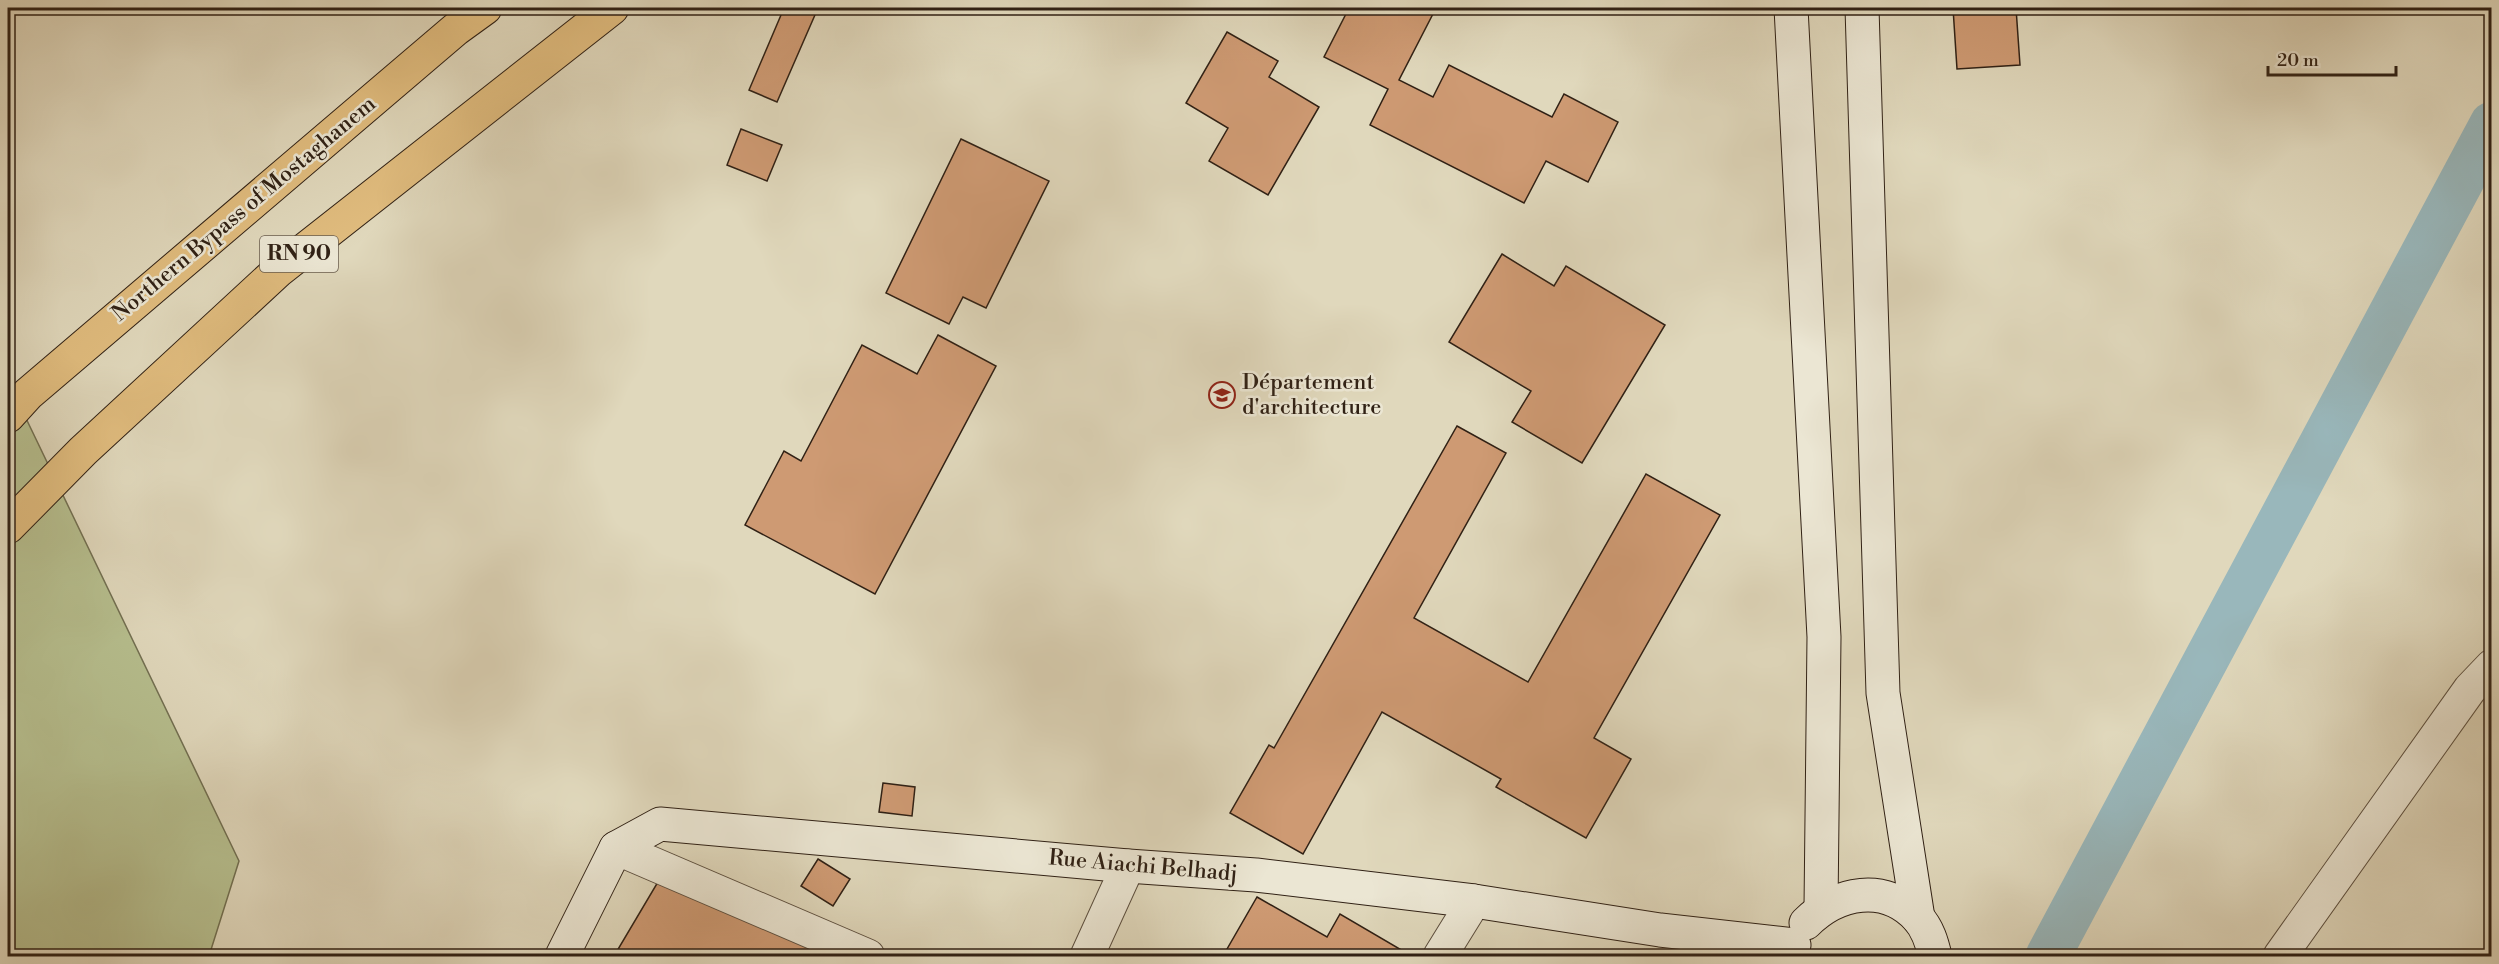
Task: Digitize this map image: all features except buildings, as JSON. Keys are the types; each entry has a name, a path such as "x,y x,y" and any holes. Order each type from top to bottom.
{"highway":[{"name":"Northern Bypass of Mostaghanem","path":"8,416 28,394 225,225 456,29 485,8"},
{"name":"RN 90","path":"8,527 83,451 279,270 612,8"}],"street":[{"path":"1791,8 1824,637 1821,908"},
{"path":"1862,8 1883,693 1918,918"},
{"path":"2280,957 2470,689 2492,666"},
{"name":"Rue Aiachi Belhadj","path":"616,848 660,824 1128,866 1256,875 1474,901 1793,951"},
{"path":"562,957 616,848 848,952"},
{"path":"1087,957 1128,866"},
{"path":"1793,951 1804,925 1821,908 1840,899 1861,894 1881,897 1901,905 1918,918 1930,937 1935,957"},
{"path":"1440,957 1474,901"}],"green space":[{"path":"8,381 239,861 209,956 8,956"}],"waterway":[{"path":"2048,956 2492,124"}],"place":[{"name":"Département d'architecture","path":"1222,395"}]}
